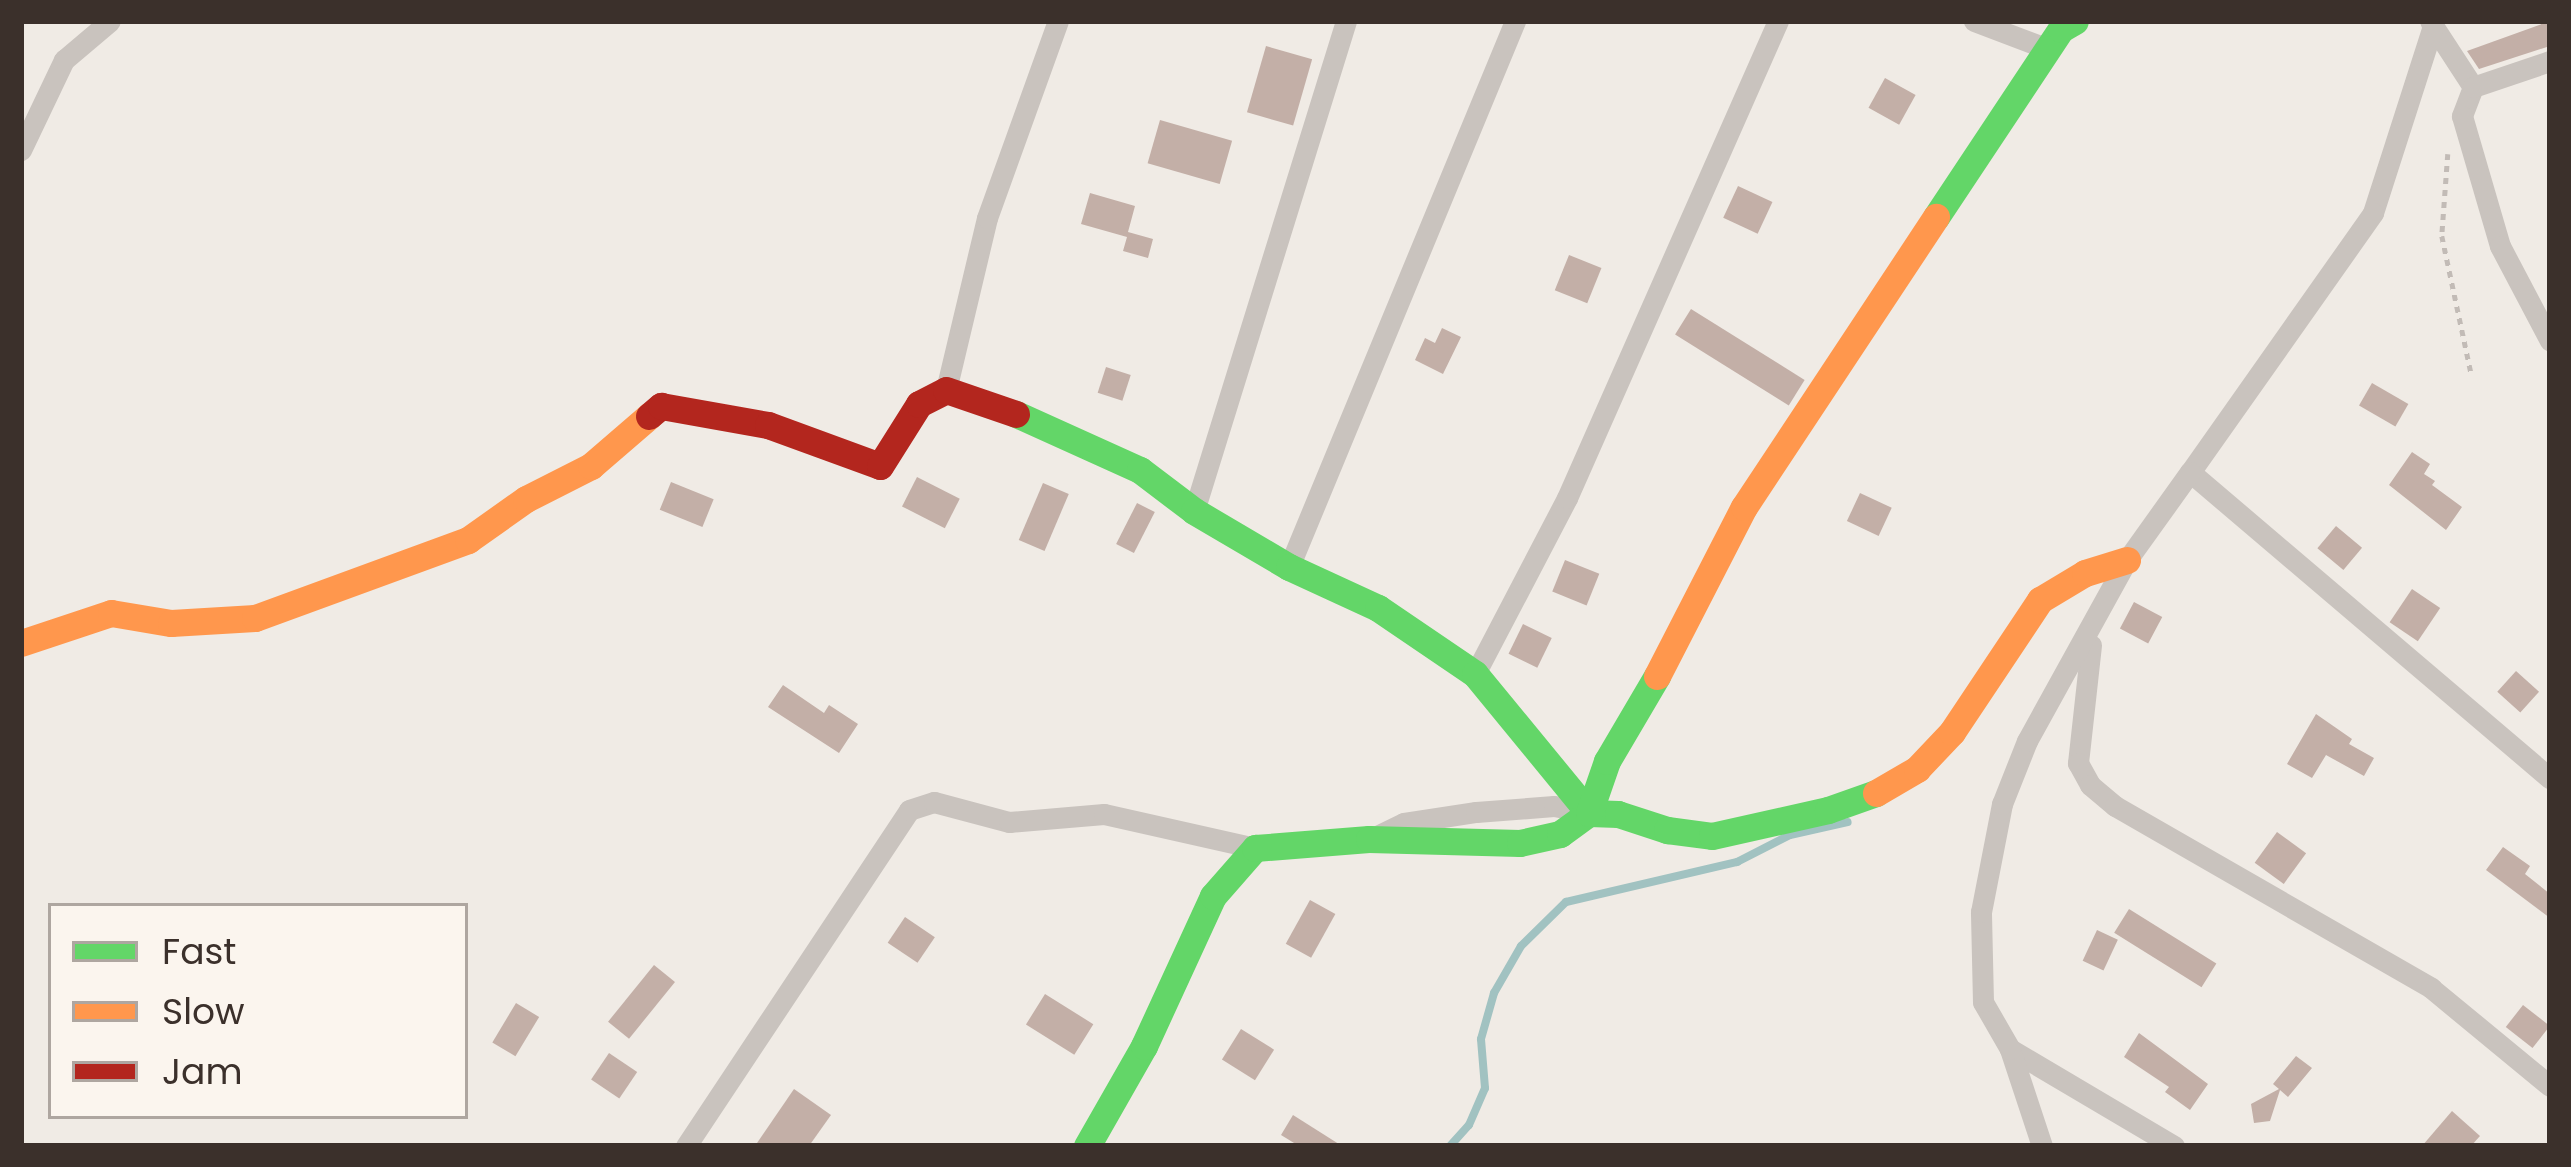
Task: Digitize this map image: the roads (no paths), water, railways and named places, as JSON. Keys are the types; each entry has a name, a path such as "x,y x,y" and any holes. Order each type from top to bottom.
{"street":[{"path":"21,150 64,60 110,21"},
{"path":"946,390 987,218 1058,21"},
{"path":"1194,512 1346,21"},
{"path":"1289,567 1515,21"},
{"path":"1475,674 1567,498 1778,21"},
{"path":"1974,21 2048,49"},
{"path":"686,1146 909,810 934,802 1009,822 1104,814 1255,848 1369,839 1520,843 1560,834 1589,813 1607,760 1685,629 1744,507 2061,29 2075,21"},
{"path":"2431,25 2473,87"},
{"path":"2042,1146 2010,1049 1983,1002 1982,912 2002,804 2027,741 2127,560 2373,213 2431,25"},
{"path":"2473,87 2550,62"},
{"path":"2473,87 2462,116 2500,246 2550,341"},
{"path":"21,643 111,613 171,623 255,618 468,540 526,499 591,466 661,406 768,425 880,466 919,404 946,390 989,402 1140,470 1194,512 1289,567 1378,608 1475,674 1589,813 1618,814 1667,830 1712,836 1828,810 1885,790 1917,770 1952,732 2040,600 2085,573 2127,560"},
{"path":"2191,472 2550,778"},
{"path":"2098,617 2079,722 2078,763 2090,785 2116,806 2431,988 2550,1086"},
{"path":"1087,1146 1135,1063 1213,896 1255,848"},
{"path":"2010,1049 2174,1146"}],"waterway":[{"path":"1450,1146 1469,1125 1485,1088 1481,1039 1494,993 1521,946 1566,902 1737,862 1790,835 1848,822"}]}
